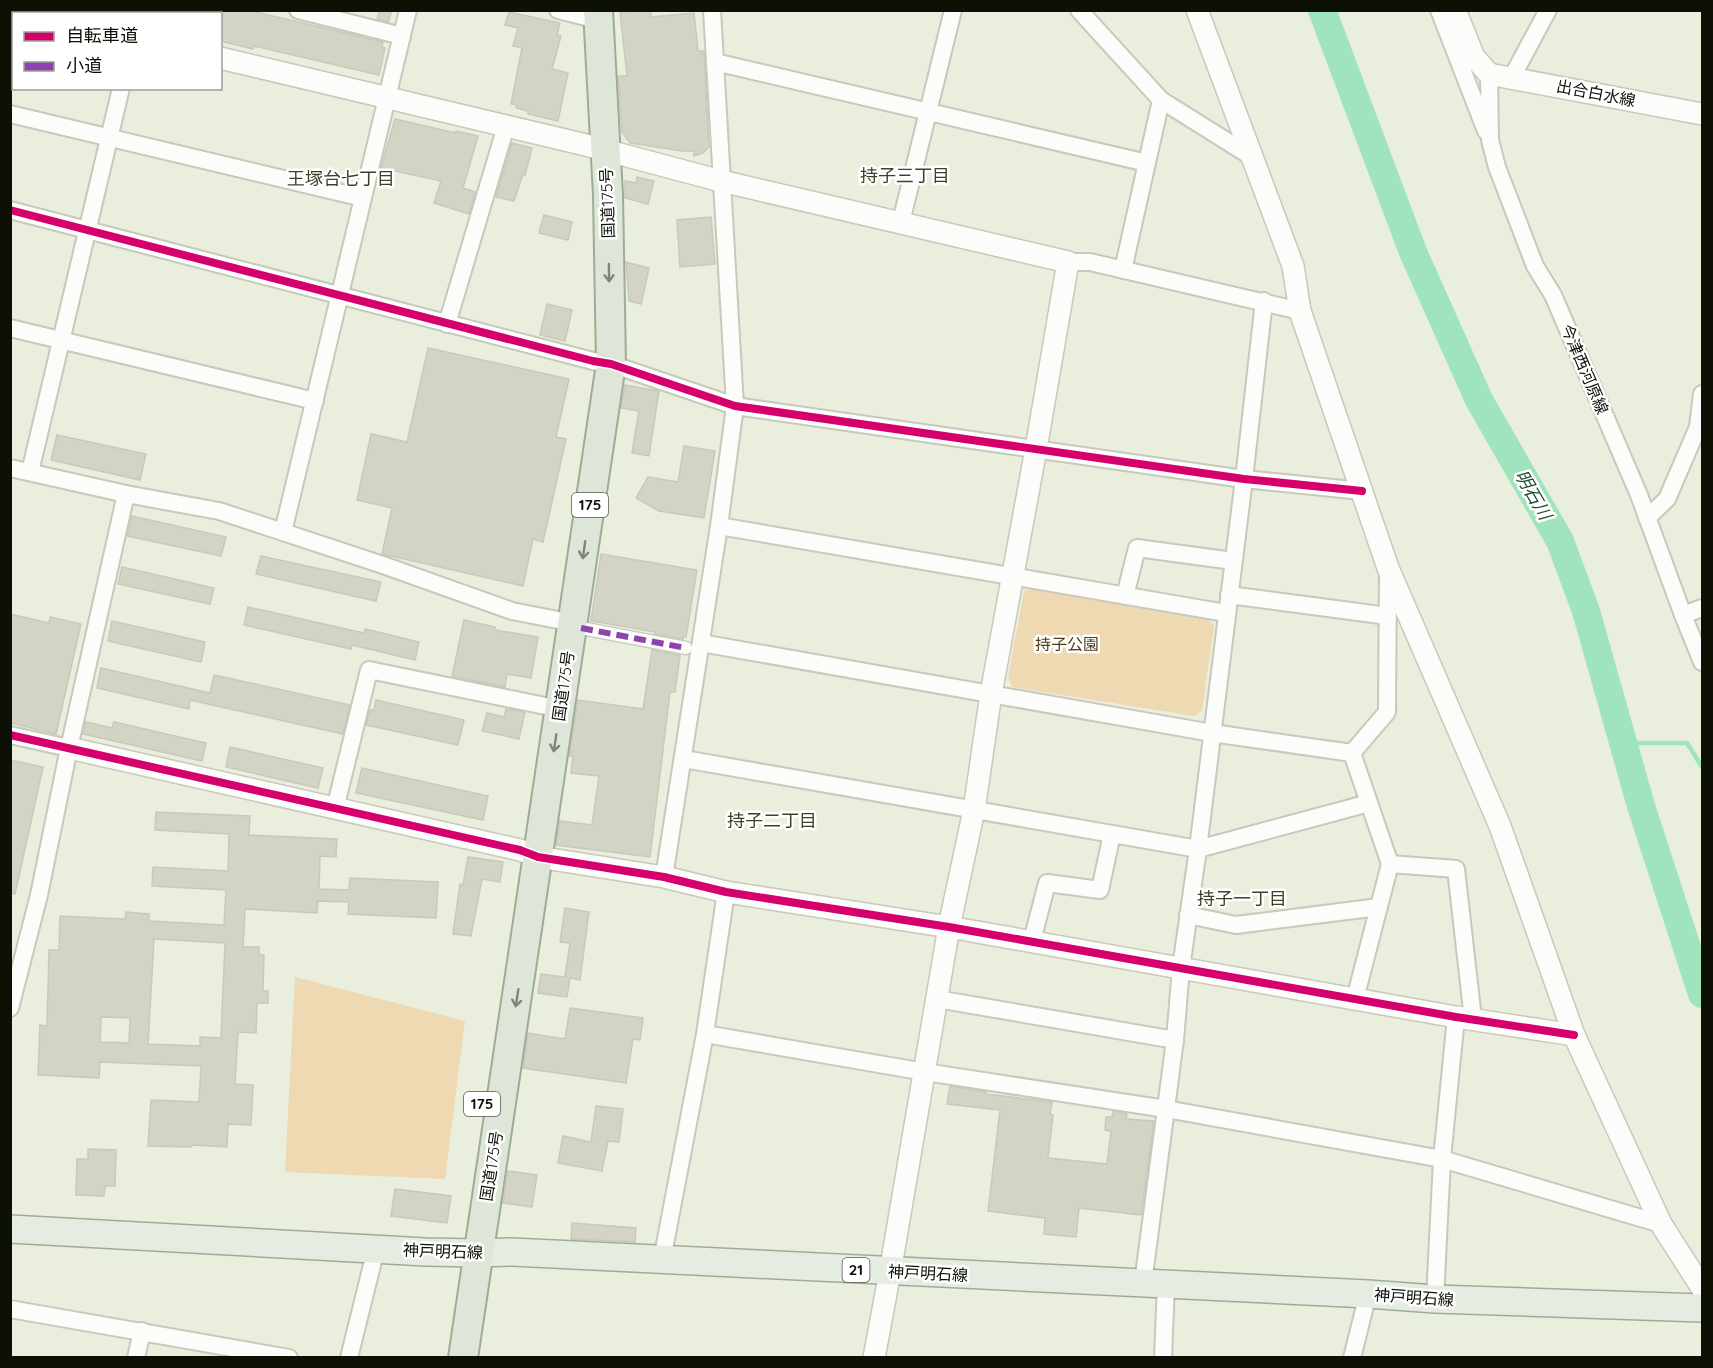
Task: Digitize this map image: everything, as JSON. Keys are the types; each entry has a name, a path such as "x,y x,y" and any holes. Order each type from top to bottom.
{"highway":[{"name":"国道175号","path":"444,1358 469,1253 551,707 569,624 602,363 596,148 583,13"},
{"name":"国道175号","path":"463,1358 469,1253"}],"main road":[{"name":"神戸明石線","path":"10,1229 376,1249 469,1253 513,1252 1435,1299 1702,1308"}],"street":[{"path":"298,10 402,36"},
{"path":"283,532 408,10"},
{"path":"664,878 684,759 694,646 720,526 735,406 712,10"},
{"path":"901,222 953,10"},
{"path":"1079,10 1161,100 1252,157"},
{"path":"1197,10 1293,266 1300,311 1388,568 1500,826 1574,1035 1661,1224 1702,1288"},
{"path":"1439,10 1490,140"},
{"path":"1455,10 1474,57 1489,74"},
{"path":"1512,77 1548,10"},
{"path":"222,58 596,148 721,181 1068,262 1090,262 1300,311"},
{"path":"715,62 1147,163"},
{"name":"今津西河原線","path":"1489,74 1490,140 1497,167 1534,266 1553,295 1639,495 1702,662"},
{"name":"出合白水線","path":"1489,74 1702,114"},
{"path":"30,472 121,90"},
{"path":"1123,270 1161,100"},
{"path":"10,114 363,198"},
{"path":"447,324 506,126"},
{"path":"10,210 602,363 735,406 1244,479 1362,491"},
{"path":"874,1358 950,927 974,810 992,694 1068,262"},
{"path":"1163,1358 1154,1284 1166,1109 1175,1040 1180,968 1198,849 1264,301"},
{"path":"10,328 315,401"},
{"path":"1647,518 1666,499 1698,427 1702,394"},
{"path":"10,468 219,512 383,565 512,611 569,624 1212,733 1352,753"},
{"path":"10,1008 39,895 69,748 126,494"},
{"path":"720,526 1226,613"},
{"path":"1125,596 1137,548 1233,561"},
{"path":"1352,753 1387,712 1388,568"},
{"path":"1228,595 1388,616"},
{"path":"1683,615 1702,608"},
{"path":"335,809 369,670 551,707"},
{"path":"10,735 529,854 664,878 726,892 950,927 1464,1018 1574,1035"},
{"path":"1352,753 1390,864 1355,999"},
{"path":"684,759 1198,849 1369,803"},
{"path":"1032,941 1047,883 1100,890 1112,834"},
{"path":"1390,864 1456,869 1464,1018 1442,1159 1435,1299"},
{"path":"662,1260 705,1034 726,892"},
{"path":"1188,915 1236,925 1379,907"},
{"path":"937,999 1175,1040"},
{"path":"705,1034 925,1072 1166,1109 1442,1159 1661,1224"},
{"path":"349,1358 376,1249"},
{"path":"1352,1358 1368,1294"},
{"path":"10,1310 290,1358"},
{"path":"136,1358 142,1331"}],"green space":[{"name":"持子公園","path":"1033,587 1207,618 1214,625 1202,710 1195,716 1012,687 1008,677 1024,591"},
{"path":"295,977 465,1021 445,1179 285,1172"}],"building":[{"path":"220,10 248,10 383,42 382,47 385,48 379,75 254,46 253,49 222,41 222,12"},
{"path":"380,10 392,10 388,22 377,19"},
{"path":"651,10 651,17 694,13 698,51 704,51 709,147 703,153 694,156 694,151 630,143 622,132 618,76 627,76 620,12"},
{"path":"509,12 560,23 557,35 561,36 552,69 568,73 558,121 528,114 528,111 511,104 522,48 513,46 518,28 505,25"},
{"path":"395,119 478,136 463,188 475,192 469,214 434,203 441,181 381,168"},
{"path":"512,143 532,148 525,175 523,174 514,201 496,197"},
{"path":"637,177 654,181 648,204 625,198 625,181 636,183"},
{"path":"544,215 572,222 568,240 539,233"},
{"path":"711,217 715,264 680,267 677,220"},
{"path":"626,262 649,268 641,304 629,301"},
{"path":"547,304 572,310 565,341 540,335"},
{"path":"428,348 569,379 556,437 566,439 543,542 533,539 523,586 382,554 392,508 357,500 371,434 407,442"},
{"path":"625,385 659,391 649,456 632,453 639,411 621,408"},
{"path":"57,435 146,454 140,480 51,460"},
{"path":"684,446 715,451 704,518 659,511 636,498 648,477 678,482"},
{"path":"132,516 226,537 221,556 127,536"},
{"path":"601,554 697,570 686,637 683,636 683,639 591,621"},
{"path":"261,556 381,582 376,601 256,574"},
{"path":"122,567 214,588 210,604 118,584"},
{"path":"248,607 364,633 365,629 419,642 415,660 352,645 351,649 244,625"},
{"path":"10,614 49,623 50,617 81,624 56,734 10,723"},
{"path":"464,620 495,627 495,630 538,637 531,678 507,674 505,687 452,676"},
{"path":"112,621 205,642 201,662 108,641"},
{"path":"652,650 680,655 675,692 670,692 650,857 556,845 560,821 592,825 599,776 571,773 573,757 569,756 578,700 643,709"},
{"path":"101,668 210,693 214,675 350,705 343,734 190,700 189,709 97,688"},
{"path":"376,700 464,720 458,745 366,725 370,710 374,710"},
{"path":"506,709 525,712 519,739 482,731 487,713 504,717"},
{"path":"86,722 112,728 114,722 206,743 202,761 83,734"},
{"path":"230,747 323,768 318,788 226,767"},
{"path":"10,760 43,767 15,894 10,893"},
{"path":"362,768 488,796 483,820 356,793"},
{"path":"156,812 250,816 249,835 337,839 336,857 320,856 319,889 349,890 350,878 438,882 436,918 348,914 349,902 318,901 317,913 245,909 243,947 259,947 259,954 264,955 263,991 268,991 268,1003 257,1003 256,1033 238,1032 235,1084 253,1085 251,1125 228,1124 227,1147 148,1146 151,1100 199,1102 201,1066 100,1062 99,1078 38,1075 40,1025 47,1026 49,950 59,950 60,916 125,919 126,912 149,914 149,921 224,925 226,890 152,886 153,867 228,871 229,834 155,830","holes":["154,939 225,943 221,1038 200,1037 200,1046 148,1044","101,1017 130,1018 129,1043 100,1042"]},
{"path":"468,857 503,862 500,882 482,879 471,936 453,934 460,884 463,885"},
{"path":"565,908 589,912 580,980 570,978 567,997 538,993 541,974 565,977 570,943 560,942"},
{"path":"570,1008 643,1018 640,1040 633,1039 626,1083 523,1068 528,1033 565,1039"},
{"path":"950,1086 986,1092 986,1094 1052,1102 1050,1114 1053,1115 1048,1158 1107,1164 1111,1131 1105,1130 1106,1117 1112,1117 1113,1111 1127,1114 1126,1119 1154,1121 1141,1215 1079,1208 1076,1237 1044,1234 1045,1218 988,1211 1000,1110 947,1104"},
{"path":"596,1106 623,1109 619,1142 608,1141 602,1171 558,1163 563,1136 591,1142"},
{"path":"88,1149 116,1150 115,1186 105,1186 104,1196 76,1195 77,1159 88,1159"},
{"path":"508,1171 537,1175 532,1207 503,1203"},
{"path":"395,1189 451,1196 447,1223 391,1216"},
{"path":"572,1223 636,1228 635,1242 571,1239"}],"waterway":[{"name":"明石川","path":"1322,10 1413,252 1479,400 1560,541 1586,611 1641,806 1702,994"},
{"path":"1625,743 1687,743 1702,767"}],"marked path":[{"path":"581,628 686,648"}],"cycle path":[{"path":"10,210 611,364 735,406 1244,479 1362,491"},
{"path":"10,735 520,850 538,857 664,877 726,892 949,927 1456,1017 1574,1035"}],"district":[{"name":"持子三丁目","path":"905,176"},
{"name":"王塚台七丁目","path":"341,179"},
{"name":"持子二丁目","path":"772,821"},
{"name":"持子一丁目","path":"1242,899"}]}
